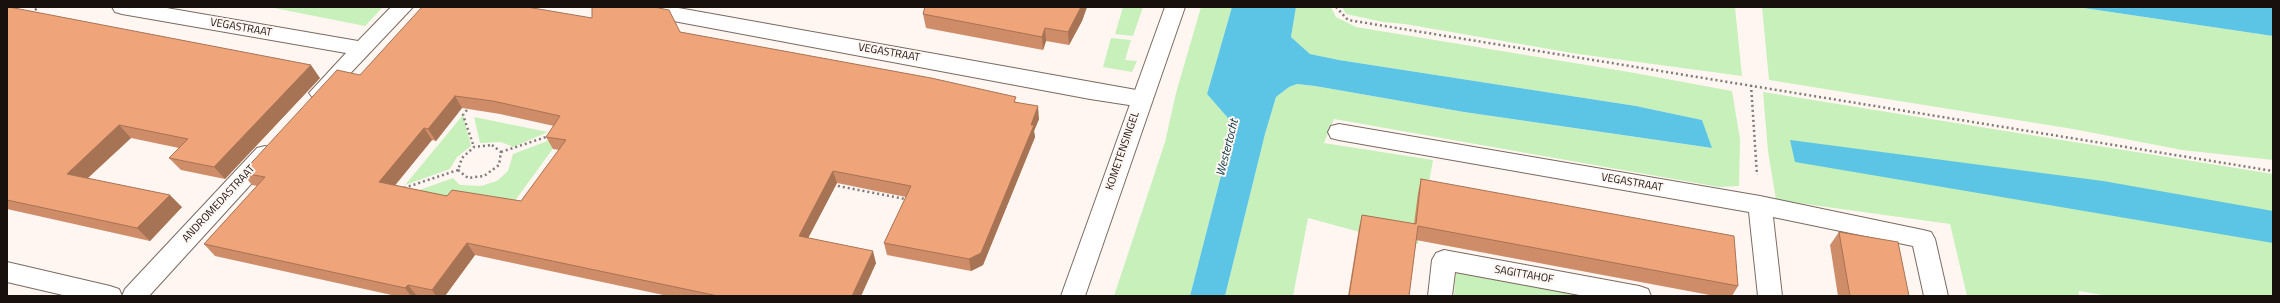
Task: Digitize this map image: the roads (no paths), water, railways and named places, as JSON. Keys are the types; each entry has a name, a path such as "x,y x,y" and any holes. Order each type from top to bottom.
{"street":[{"name":"VEGASTRAAT","path":"122,7 361,49"},
{"path":"307,108 361,49 403,7"},
{"name":"VEGASTRAAT","path":"636,7 1090,91 1142,98"},
{"name":"KOMETENSINGEL","path":"1073,296 1175,7"},
{"name":"VEGASTRAAT","path":"1339,132 1760,205 1923,239 1936,296"},
{"name":"ANDROMEDASTRAAT","path":"134,296 280,137"},
{"path":"1760,205 1770,296"},
{"name":"SAGITTAHOF","path":"1440,296 1444,260 1639,296"},
{"path":"7,272 110,296"}],"water":[{"path":"1232,7 1296,7 1291,37 1310,54 1339,60 1636,106 1702,120 1712,148 1464,112 1297,84 1289,87 1276,97 1265,134 1225,296 1190,296 1234,125 1207,94"},
{"path":"2077,7 2273,7 2273,36"},
{"path":"1790,140 2103,181 2273,211 2273,243 1795,162"}],"water label":[{"name":"Westertocht","path":"1228,148"}]}
